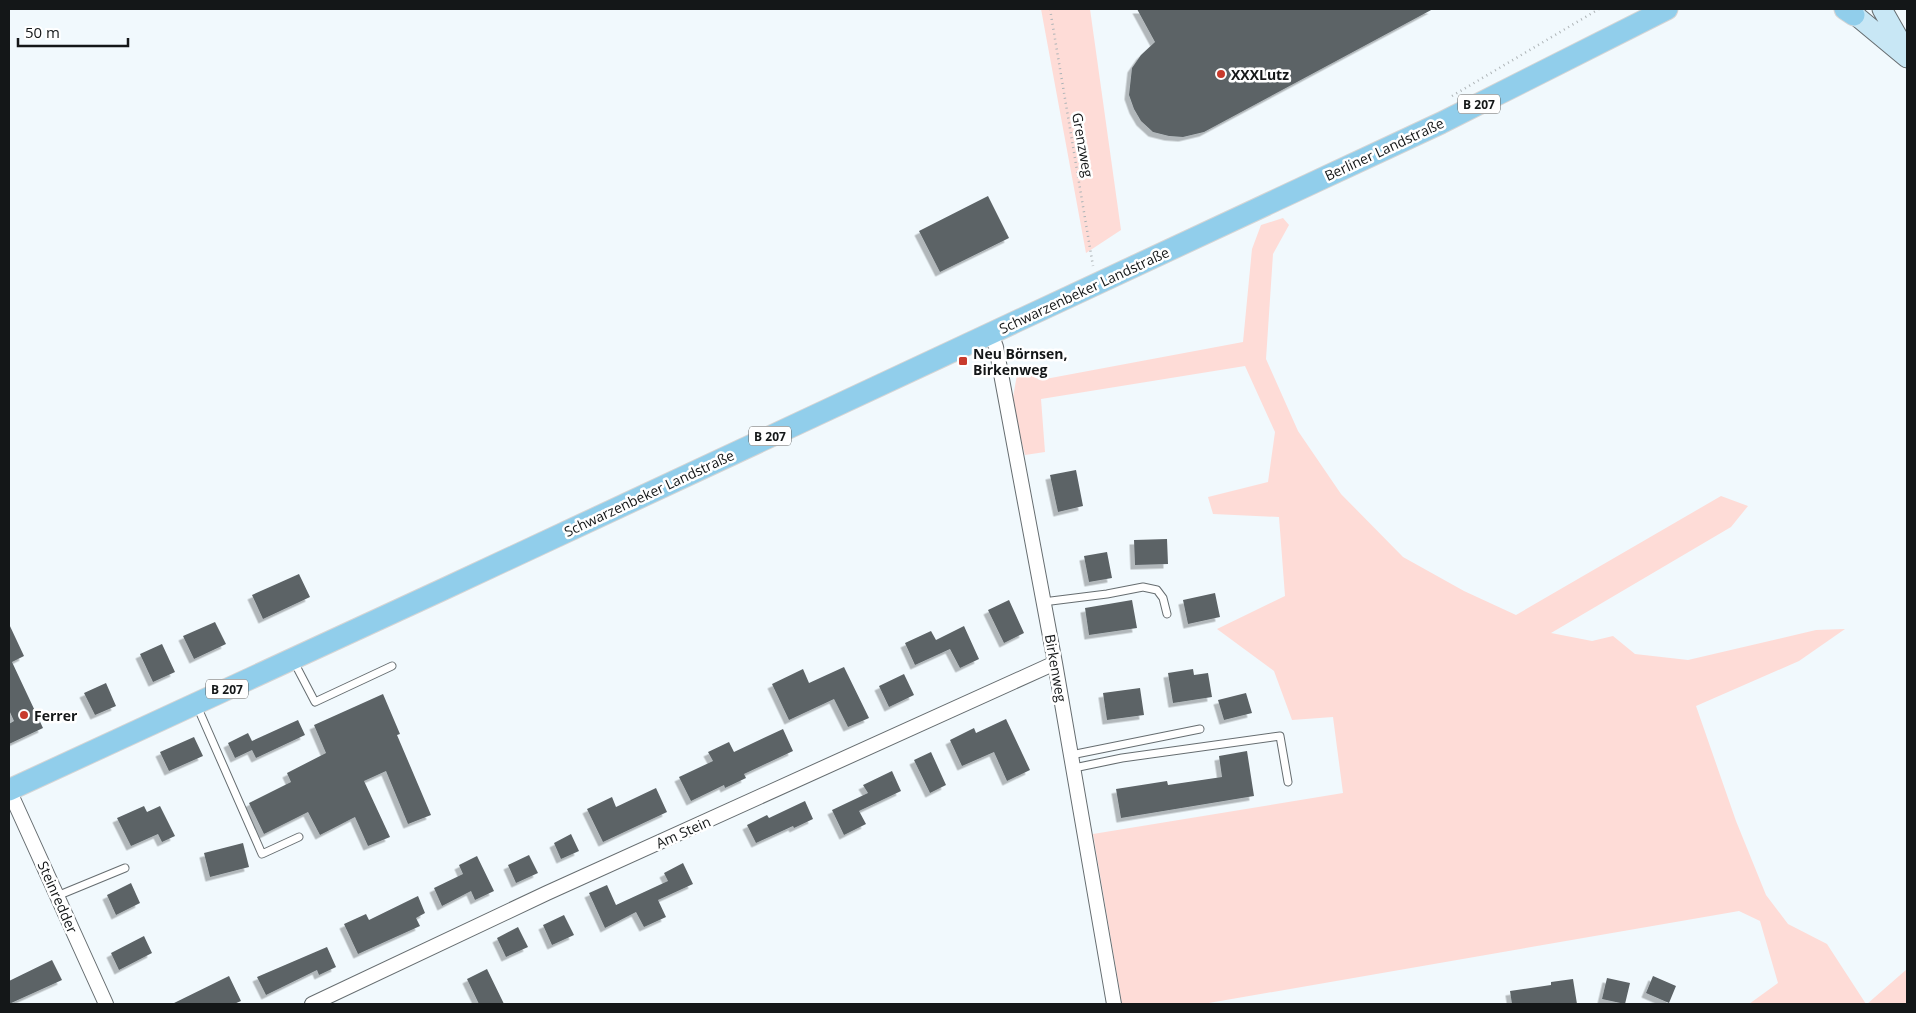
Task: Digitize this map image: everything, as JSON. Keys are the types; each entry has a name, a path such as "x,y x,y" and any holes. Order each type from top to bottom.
{"main road":[{"name":"Berliner Landstraße","path":"1288,195 1441,123 1667,9"},
{"path":"1882,9 1907,54"},
{"path":"1849,11 1907,58"},
{"name":"Schwarzenbeker Landstraße","path":"9,790 991,333 1092,273 1288,195"}],"street":[{"name":"Birkenweg","path":"991,333 996,347 1055,663 1114,1004"},
{"name":"Am Stein","path":"312,1004 547,893 1055,663"},
{"name":"Steinredder","path":"9,790 106,1004"}],"lane":[{"path":"1043,602 1107,594 1143,587 1157,590 1163,598 1167,614"},
{"path":"292,659 315,702 392,666"},
{"path":"196,704 262,854 299,837"},
{"path":"1072,762 1200,729"},
{"path":"1072,762 1122,758 1280,736 1288,782"},
{"path":"57,896 125,868"}],"path":[{"name":"Grenzweg","path":"1050,9 1092,273"},
{"path":"1449,98 1599,9"}],"shaded area":[{"path":"1041,9 1090,9 1121,230 1086,253"},
{"path":"1283,218 1289,225 1273,254 1266,359 1298,431 1341,494 1403,557 1464,591 1516,615 1721,496 1748,506 1731,527 1551,633 1592,641 1613,636 1635,654 1688,660 1816,630 1845,629 1799,661 1696,706 1736,821 1766,895 1788,924 1827,944 1866,1004 1749,1004 1778,983 1760,921 1739,911 1203,1004 1122,1004 1093,834 1343,793 1333,717 1292,720 1274,671 1217,629 1285,596 1279,517 1213,514 1208,497 1268,482 1275,432 1245,366 1041,399 1045,452 1025,455 1012,403 1018,369 1040,380 1243,342 1252,249 1261,225"},
{"path":"1907,969 1907,1004 1867,1004"}],"building":[{"name":"XXXLutz","path":"1137,9 1433,9 1204,132 1183,137 1153,132 1141,121 1134,109 1129,95 1132,68 1141,55 1155,42"},
{"path":"988,196 1009,238 940,272 919,231"},
{"path":"1076,470 1083,506 1058,512 1050,475"},
{"path":"1167,539 1168,564 1135,565 1134,540"},
{"path":"1107,552 1112,578 1089,582 1084,556"},
{"path":"299,574 310,597 263,619 252,595"},
{"path":"1215,593 1220,617 1188,624 1183,600"},
{"path":"1009,600 1024,633 1004,643 988,610"},
{"path":"1132,600 1137,628 1089,635 1085,608"},
{"path":"215,622 226,644 194,659 183,636"},
{"name":"Ferrer","path":"9,624 24,656 12,662 43,728 9,744 9,724 14,721 9,710"},
{"path":"964,626 979,659 960,668 950,649 915,665 905,643 931,631 936,640"},
{"path":"162,644 175,672 153,682 140,654"},
{"path":"844,667 869,718 848,727 834,699 789,720 772,684 803,669 809,683"},
{"path":"1193,669 1194,675 1208,673 1212,697 1173,703 1168,673"},
{"path":"904,674 914,695 889,707 879,686"},
{"path":"106,683 116,706 95,715 84,693"},
{"path":"1140,688 1144,715 1107,720 1103,693"},
{"path":"1246,693 1252,713 1224,720 1218,700"},
{"path":"383,694 400,734 397,735 431,815 408,824 386,771 364,781 390,837 368,846 355,817 320,835 308,812 264,834 249,803 291,782 287,773 326,753 314,725"},
{"path":"1006,719 1030,770 1007,781 994,752 962,766 950,740 974,728 976,733"},
{"path":"298,720 305,735 256,758 252,750 235,758 228,743 248,733 252,741"},
{"path":"783,729 793,751 744,774 746,778 725,788 724,785 691,801 679,777 713,761 708,752 729,742 734,752"},
{"path":"194,737 203,756 169,771 160,752"},
{"path":"1247,751 1254,796 1121,818 1116,789 1167,781 1168,785 1222,777 1219,756"},
{"path":"931,752 946,785 930,793 914,760"},
{"path":"892,771 901,791 859,811 866,824 844,835 832,810 868,793 863,785"},
{"path":"656,788 667,812 603,842 587,809 612,797 616,807"},
{"path":"805,801 813,819 756,843 747,825 767,815 769,818"},
{"path":"144,806 147,812 160,806 175,836 162,842 158,834 131,846 117,818"},
{"path":"571,834 579,851 561,859 554,843"},
{"path":"243,843 249,867 210,877 204,853"},
{"path":"529,855 538,873 516,883 508,865"},
{"path":"477,856 494,891 475,900 471,891 442,906 434,888 463,874 459,865"},
{"path":"683,863 693,884 658,900 666,917 644,927 636,912 605,928 589,893 607,885 616,905 668,881 664,873"},
{"path":"131,883 140,903 116,915 107,895"},
{"path":"418,896 425,913 416,918 420,926 358,954 344,924 366,914 369,920"},
{"path":"564,915 574,935 552,945 543,925"},
{"path":"518,927 528,947 506,957 497,938"},
{"path":"144,936 152,953 119,970 111,953"},
{"path":"327,947 336,967 319,975 317,970 266,995 257,977"},
{"path":"52,960 62,980 9,1004 9,981"},
{"path":"487,969 504,1004 479,1004 467,979"},
{"path":"229,976 241,1001 234,1004 172,1004"},
{"path":"1653,976 1676,986 1669,1003 1646,993"},
{"path":"1607,978 1630,983 1625,1004 1602,999"},
{"path":"1573,979 1577,1004 1512,1004 1510,991 1551,985 1551,982"}],"place":[{"name":"XXXLutz","path":"1221,74"},
{"name":"Neu Börnsen, Birkenweg","path":"963,361"},
{"name":"Ferrer","path":"24,715"}]}
